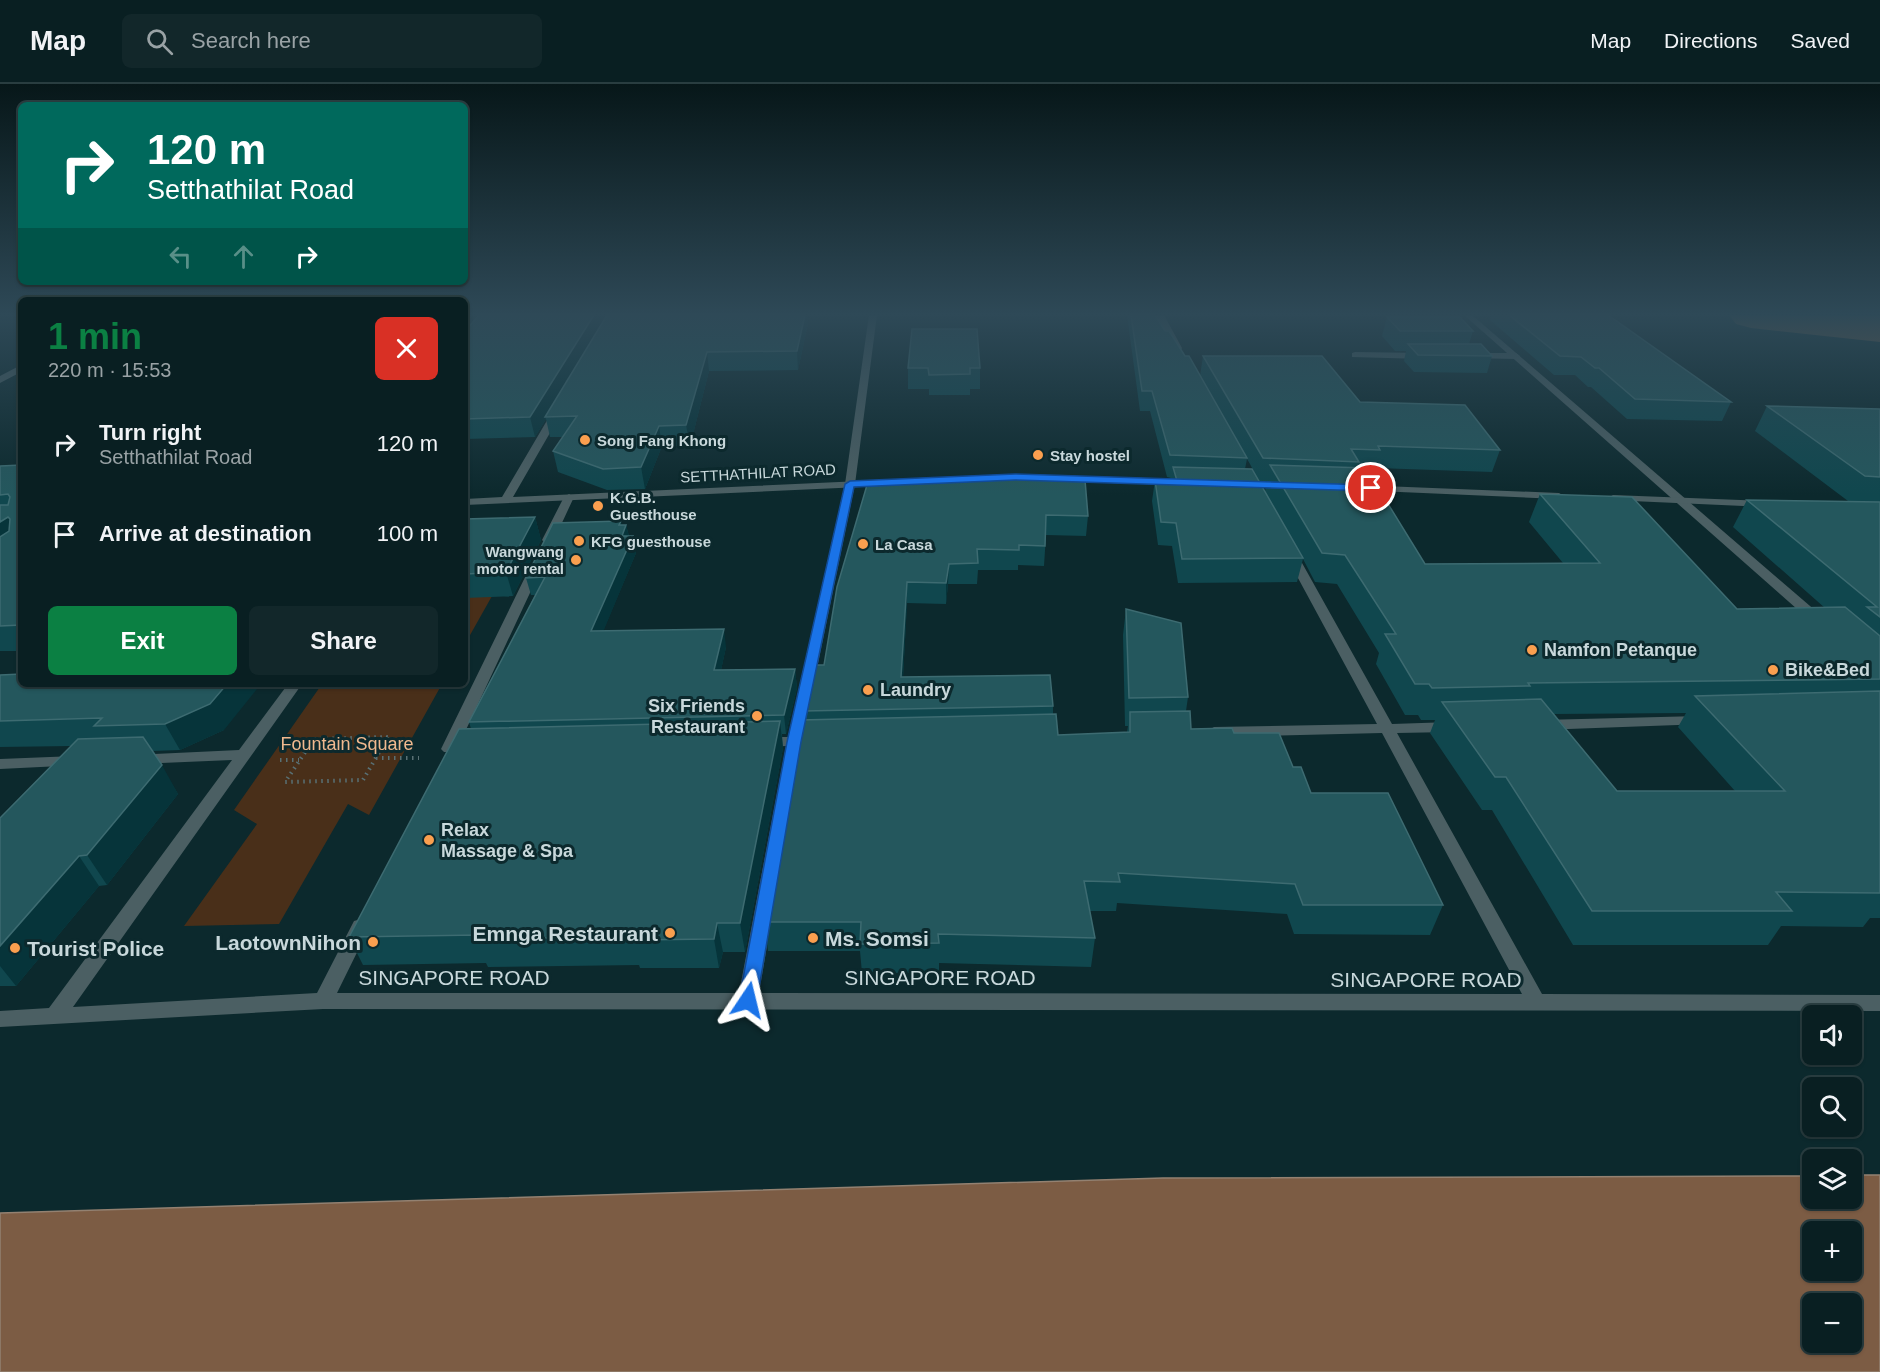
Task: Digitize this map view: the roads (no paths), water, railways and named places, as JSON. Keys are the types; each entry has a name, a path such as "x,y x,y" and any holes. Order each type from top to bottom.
{"street":[{"path":"748,1000 794,742 850,484 865,375"},
{"path":"1538,375 1828,628"},
{"path":"506,500 560,407"},
{"name":"SETTHATHILAT ROAD","path":"468,502 1015,477 1193,482"},
{"path":"1347,488 1573,496"},
{"path":"449,756 569,497"},
{"path":"1597,497 1774,504"},
{"path":"1286,545 1537,1004"},
{"path":"55,1016 293,687"},
{"path":"1528,725 1716,720"},
{"path":"1198,733 1470,726"},
{"path":"746,743 829,741"},
{"path":"128,760 244,755"},
{"path":"0,764 93,761"},
{"path":"323,1001 366,916"},
{"name":"SINGAPORE ROAD","path":"0,1019 323,1001 1880,1003"}],"place":[{"name":"Song Fang Khong","path":"585,440"},
{"name":"Stay hostel","path":"1038,455"},
{"name":"K.G.B. Guesthouse","path":"598,506"},
{"name":"KFG guesthouse","path":"579,541"},
{"name":"La Casa","path":"863,544"},
{"name":"Wangwang motor rental","path":"576,560"},
{"name":"Namfon Petanque","path":"1532,650"},
{"name":"Bike&Bed","path":"1773,670"},
{"name":"Laundry","path":"868,690"},
{"name":"Six Friends Restaurant","path":"757,716"},
{"name":"Relax Massage & Spa","path":"429,840"},
{"name":"Emnga Restaurant","path":"670,933"},
{"name":"Ms. Somsi","path":"813,938"},
{"name":"LaotownNihon","path":"373,942"},
{"name":"Tourist Police","path":"15,948"}],"park label":[{"name":"Fountain Square","path":"347,744"}]}
